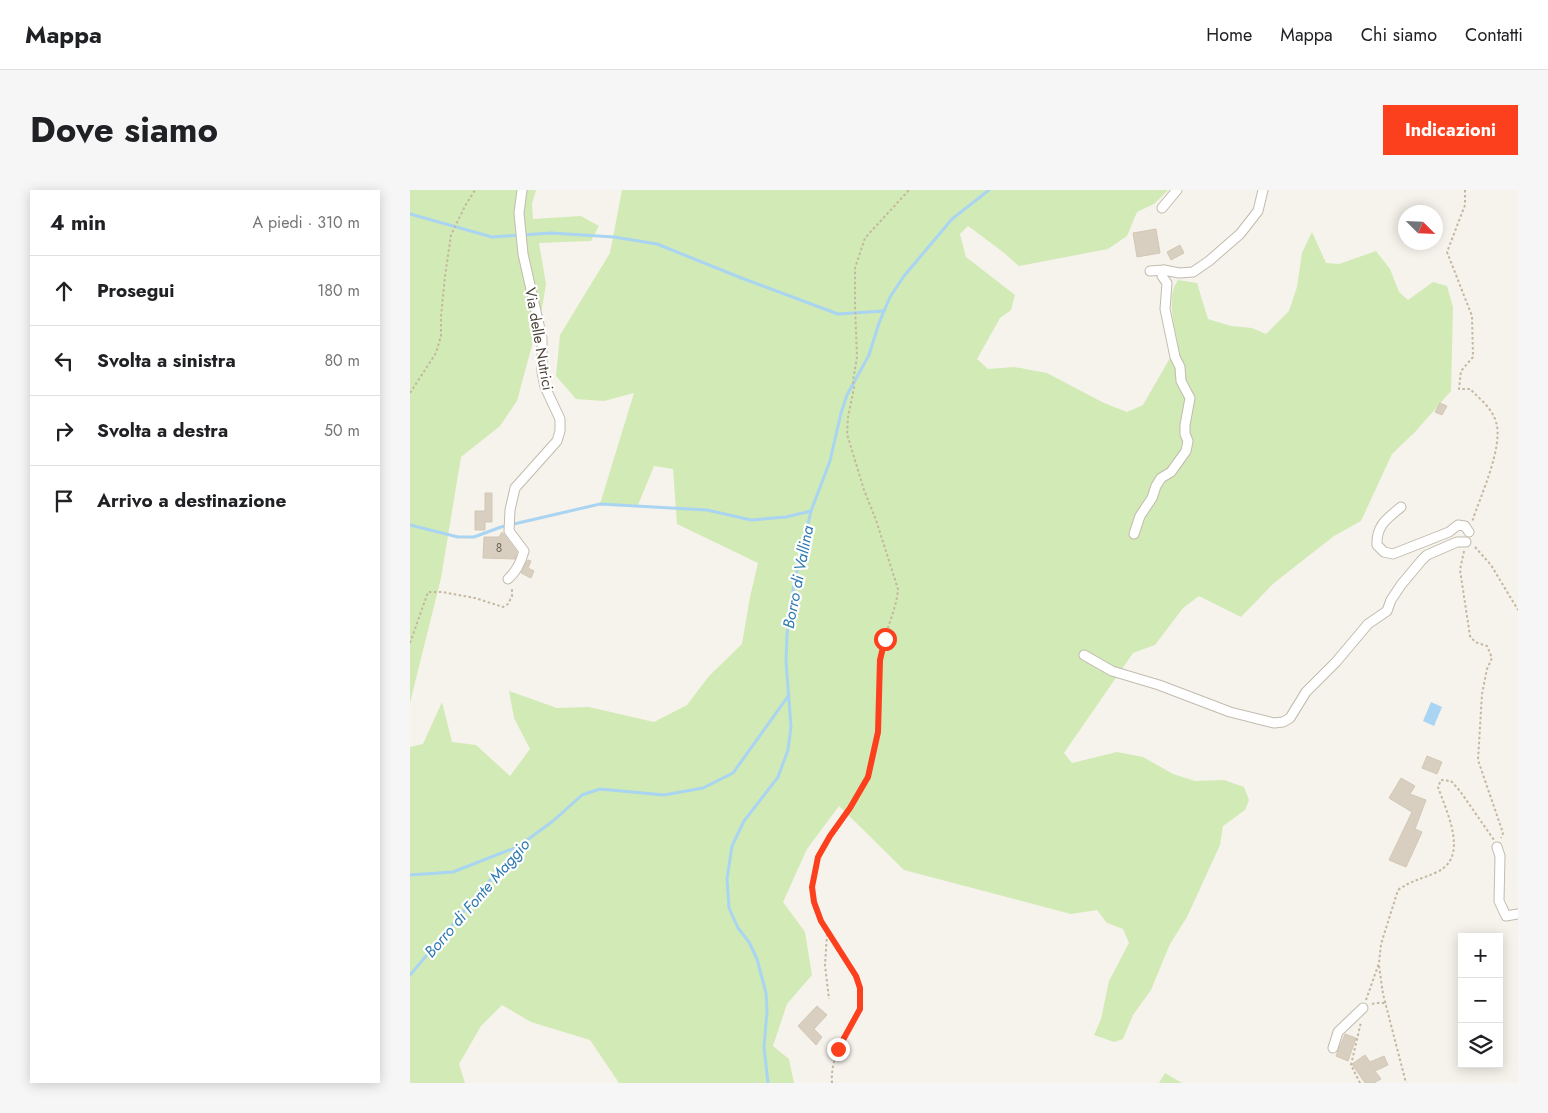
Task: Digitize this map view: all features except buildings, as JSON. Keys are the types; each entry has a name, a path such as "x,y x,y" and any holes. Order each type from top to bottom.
{"street":[{"name":"Via delle Nutrici","path":"508,579 515,572 524,551 509,531 510,510 515,488 558,441 560,431 560,419 544,380 542,338 522,254 519,213 522,190"},
{"path":"1162,208 1178,190"},
{"path":"1150,271 1193,272 1209,262 1240,234 1258,210 1263,190"},
{"path":"1134,534 1140,516 1152,498 1156,486 1161,478 1171,472 1186,451 1188,441 1185,434 1185,425 1190,398 1181,381 1180,367 1175,357 1166,309 1167,283 1162,276 1164,270"},
{"path":"1401,507 1386,518 1376,536 1377,545 1384,552 1393,554 1449,532 1458,526 1465,526 1469,532"},
{"path":"1084,655 1112,671 1159,685 1230,712 1274,723 1283,722 1290,718 1306,692 1336,662 1368,624 1386,611 1400,585 1421,561 1450,545 1466,542"},
{"path":"1497,847 1500,856 1499,902 1506,916 1518,914"},
{"path":"1333,1048 1338,1032 1363,1008"}],"path":[{"path":"410,393 436,353 441,336 444,276 451,235 475,190"},
{"path":"832,1083 834,1062 838,1049 856,1020 862,1001 856,976 821,921 814,902 812,887 818,857 823,847 850,808 868,777 878,732 880,660 898,600 898,589 847,434 857,357 856,268 865,238 909,190"},
{"path":"1465,190 1465,205 1447,252 1472,316 1473,357 1461,371 1459,389 1470,389 1488,407 1496,422 1498,443 1469,532"},
{"path":"1497,847 1503,833 1478,760 1482,694 1487,669 1492,658 1487,646 1475,642 1470,636 1460,570 1466,542 1474,546 1486,558 1518,610"},
{"path":"410,643 428,592 442,592 475,598 503,607 508,604 512,596 512,588 508,579"},
{"path":"1406,1083 1387,1003 1383,994 1379,963 1381,944 1398,890 1415,880 1437,872 1451,860 1454,847 1453,829 1438,787 1441,780 1450,781 1460,791 1497,847"},
{"path":"827,933 826,965 829,999"},
{"path":"1360,1083 1351,1065 1360,1033 1363,1008 1379,963"},
{"path":"1363,1008 1376,1003 1387,1003"}],"green space":[{"path":"410,190 536,190 532,204 533,219 581,216 599,226 591,241 539,243 546,284 542,308 517,401 500,426 461,457 441,578 410,703"},
{"path":"622,190 1168,190 1154,204 1137,212 1127,236 1108,249 1019,266 968,226 960,234 966,257 1015,295 1011,310 1000,318 977,359 988,369 1014,367 1047,373 1104,403 1127,412 1143,405 1178,344 1173,320 1172,294 1178,280 1197,283 1208,319 1231,326 1252,328 1266,334 1289,311 1297,287 1302,253 1312,232 1326,263 1339,264 1376,251 1390,269 1399,292 1408,300 1433,282 1447,286 1453,307 1451,391 1415,432 1392,454 1361,521 1334,536 1274,583 1241,617 1199,596 1183,608 1155,645 1133,653 1064,753 1072,763 1117,752 1143,757 1173,774 1195,781 1224,780 1244,787 1249,800 1245,810 1223,826 1220,845 1187,917 1170,944 1151,990 1133,1015 1123,1039 1114,1042 1094,1035 1101,1019 1109,981 1129,943 1123,929 1107,923 1097,910 1071,914 904,870 839,806 807,849 783,902 805,932 812,975 787,1004 773,1046 789,1059 794,1083 619,1083 590,1040 531,1022 502,1005 481,1026 459,1064 465,1083 410,1083 410,747 423,744 442,702 452,742 476,745 510,776 530,749 514,718 509,691 557,708 589,707 654,722 687,705 709,676 742,644 758,563 677,524 673,469 654,466 638,505 600,504 634,393 604,401 576,399 556,376 560,335 610,253"},
{"path":"1165,1073 1182,1083 1159,1083"}],"water":[{"path":"1431,702 1442,707 1434,726 1423,721"}],"waterway":[{"name":"Borro di Vallina","path":"768,1083 764,1047 767,1011 766,993 757,959 749,942 738,928 729,908 727,879 732,846 744,821 778,777 788,750 791,727 786,661 787,634 794,584 811,511 830,461 847,395 869,355 890,297 904,276 952,219 989,190"},
{"path":"410,214 492,237 551,233 614,237 657,244 838,314 884,311"},
{"path":"410,525 458,537 474,537 501,527 600,504 707,510 751,520 786,517 811,511"},
{"name":"Borro di Fonte Maggio","path":"410,975 519,846 553,821 582,795 600,789 664,795 703,788 733,773 789,695"},
{"path":"410,875 453,872 517,847"}],"route":[{"path":"838,1049 856,1020 860,1009 862,1001 860,988 856,976 821,921 814,902 812,887 818,857 868,777 878,732 878,678 885,639"}]}
